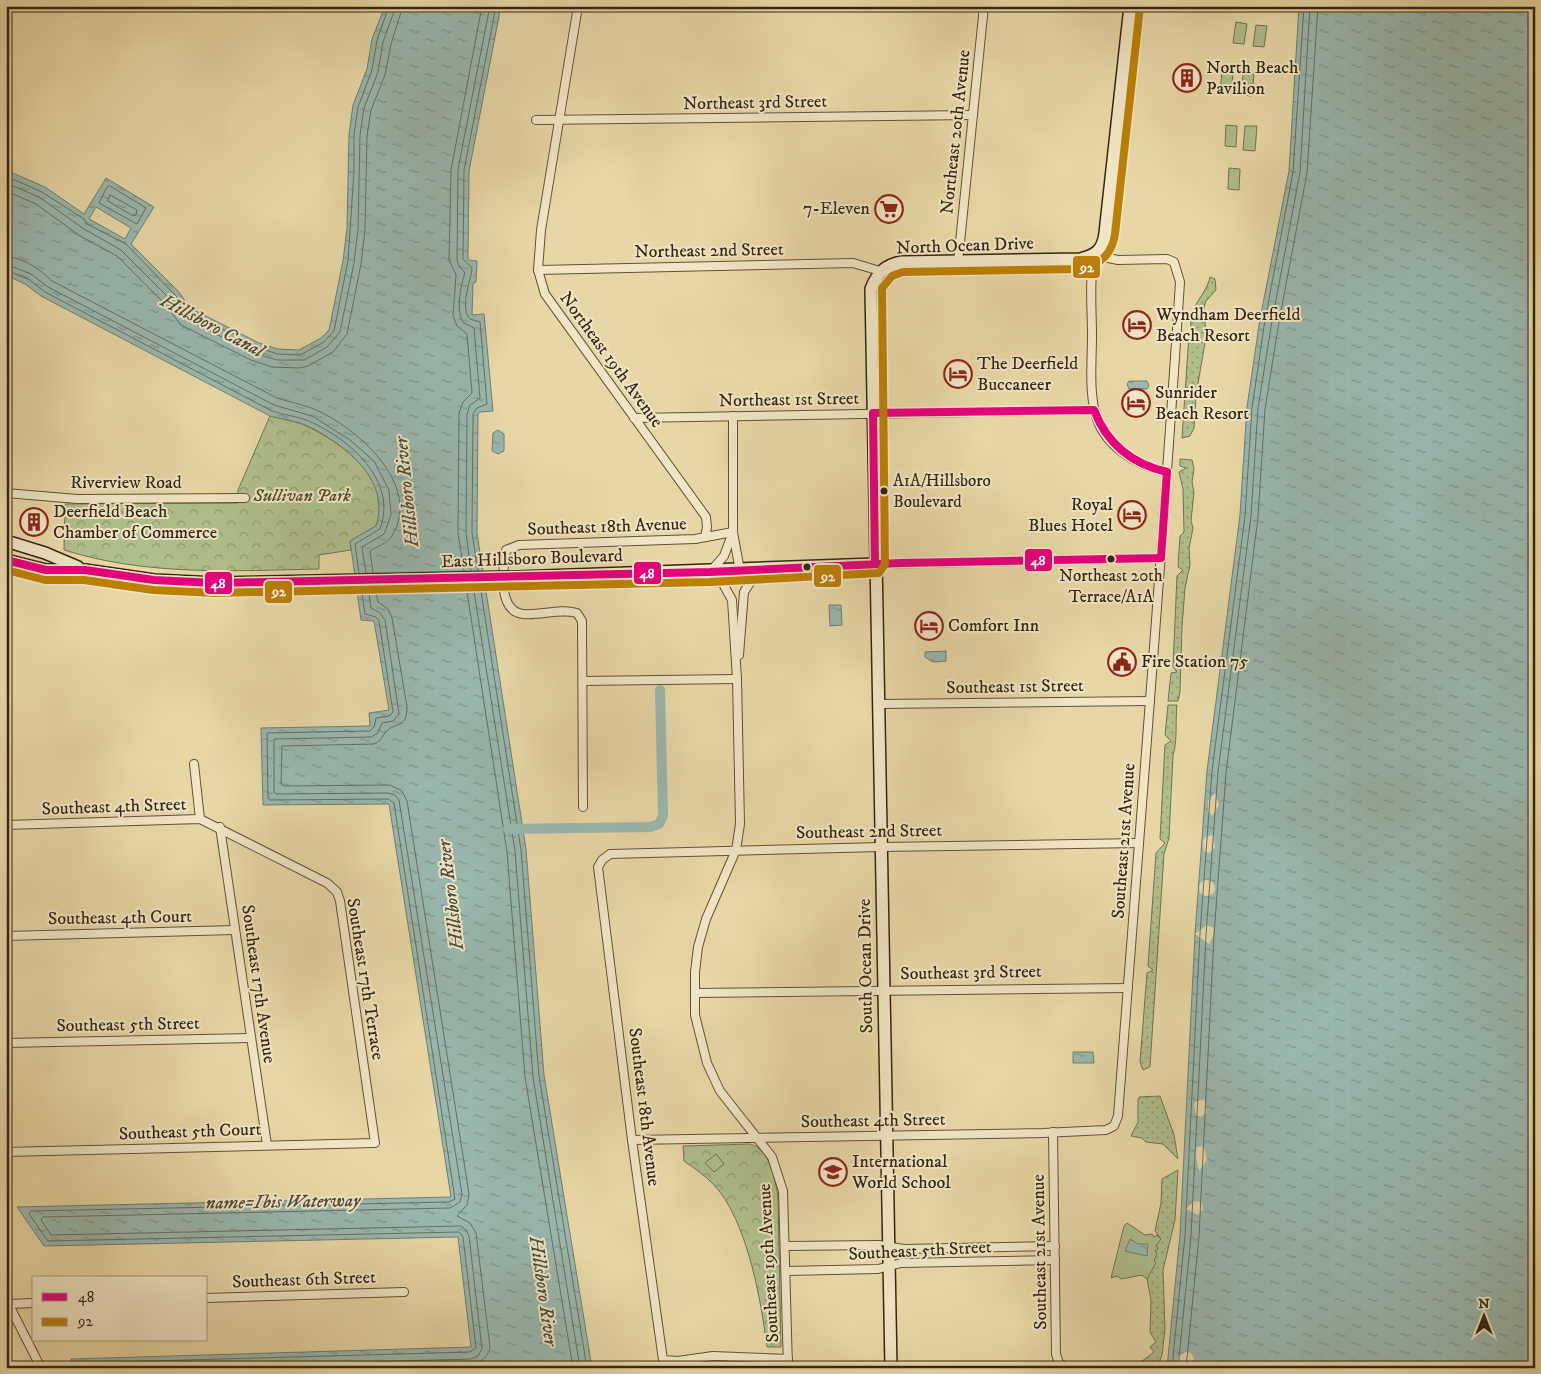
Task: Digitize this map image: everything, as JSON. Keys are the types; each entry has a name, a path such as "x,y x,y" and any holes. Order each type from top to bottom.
{"main road":[{"path":"1094,255 1100,250 1106,233 1130,6"},
{"name":"North Ocean Drive","path":"875,564 871,289 880,271 891,264 902,262 1080,260 1094,255"},
{"name":"East Hillsboro Boulevard","path":"6,541 45,553 84,570"},
{"name":"East Hillsboro Boulevard","path":"6,560 46,570 84,570 188,582 320,582 710,572 875,564"},
{"name":"South Ocean Drive","path":"875,564 891,1368"}],"street":[{"name":"Northeast 19th Avenue","path":"578,6 541,230 538,270 544,294 706,517 705,537"},
{"name":"Northeast 20th Avenue","path":"958,262 984,6"},
{"name":"Northeast 3rd Street","path":"536,120 973,115"},
{"name":"Southeast 21st Avenue","path":"1094,255 1118,260 1167,259 1174,262 1180,282 1161,558 1118,1116 1114,1126"},
{"path":"1094,255 1091,272 1094,410 1104,433 1122,452 1141,464 1167,472"},
{"name":"Northeast 2nd Street","path":"538,270 853,263 880,271"},
{"name":"Northeast 1st Street","path":"634,418 1094,410"},
{"path":"733,416 733,532 740,571"},
{"name":"Riverview Road","path":"6,493 77,499 245,498"},
{"path":"710,572 724,556 733,532"},
{"name":"Southeast 18th Avenue","path":"582,807 582,621 577,613 566,610 524,614 510,607 505,597 504,564 506,550 519,545 705,537 733,532"},
{"name":"East Hillsboro Boulevard","path":"875,564 1161,558"},
{"name":"Southeast 19th Avenue","path":"737,679 744,592 759,569"},
{"name":"Southeast 19th Avenue","path":"710,572 722,582 732,600 737,679 740,824 736,850 706,919 698,948 695,993 696,1015 707,1063 720,1091 772,1156 783,1191 788,1368"},
{"path":"583,681 737,679"},
{"name":"Southeast 1st Street","path":"879,704 1150,701"},
{"path":"194,764 200,819"},
{"name":"Southeast 4th Street","path":"6,825 200,819 220,827"},
{"name":"Southeast 17th Avenue","path":"220,827 267,1145"},
{"name":"Southeast 17th Terrace","path":"220,827 327,882 337,892 340,901 374,1143"},
{"name":"Southeast 2nd Street","path":"602,860 610,854 736,850 1139,843"},
{"name":"Southeast 18th Avenue","path":"602,860 598,867 632,1140 663,1360 678,1361 713,1356 788,1359"},
{"name":"Southeast 4th Court","path":"6,936 235,930"},
{"name":"Southeast 3rd Street","path":"695,993 884,989 1128,988"},
{"name":"Southeast 5th Street","path":"6,1043 251,1038"},
{"name":"Southeast 4th Street","path":"632,1140 1053,1132 1106,1130 1114,1126"},
{"name":"Southeast 21st Avenue","path":"1053,1132 1056,1365 1066,1368"},
{"name":"Southeast 5th Court","path":"6,1152 374,1143"},
{"name":"Southeast 5th Street","path":"785,1246 889,1246 904,1249 1055,1246"},
{"name":"Southeast 5th Street","path":"786,1272 878,1269 902,1263 1055,1260"},
{"name":"Southeast 6th Street","path":"208,1298 404,1292"},
{"path":"7,1302 32,1303"},
{"path":"7,1302 41,1368"},
{"path":"6,1319 16,1319"}],"green space":[{"path":"1236,22 1247,24 1244,44 1233,43"},
{"path":"1256,25 1267,26 1264,47 1253,46"},
{"path":"1222,72 1233,73 1231,94 1220,93"},
{"path":"1243,74 1254,74 1252,96 1241,95"},
{"path":"1226,125 1237,126 1236,147 1225,146"},
{"path":"1245,126 1257,126 1255,151 1243,150"},
{"path":"1229,168 1240,169 1239,190 1228,189"},
{"path":"1210,277 1215,279 1216,290 1206,301 1204,308 1206,337 1196,395 1194,428 1190,436 1182,438 1189,334 1195,333 1194,329 1191,329 1192,314"},
{"name":"Sullivan Park","path":"270,416 299,423 322,434 350,454 371,479 377,493 379,509 376,526 350,541 351,550 319,555 319,569 222,571 158,568 127,564 64,550 65,504 238,503 238,490"},
{"path":"1180,459 1192,460 1194,469 1191,521 1193,528 1189,548 1190,565 1185,588 1180,692 1178,701 1168,701 1171,673 1177,672 1173,667 1177,576 1183,570 1178,567 1180,536 1184,532 1183,489 1179,472 1186,468 1180,466"},
{"path":"1168,705 1177,705 1169,838 1164,854 1150,1067 1143,1070 1140,1062 1147,973 1153,970 1148,966 1156,853 1165,843 1160,839 1165,745 1171,741 1165,735"},
{"path":"1160,1096 1174,1135 1178,1159 1163,1144 1146,1142 1142,1138 1131,1136 1138,1122 1139,1097"},
{"path":"750,1144 757,1147 767,1158 778,1197 781,1347 767,1347 761,1307 751,1262 744,1239 726,1200 704,1175 684,1161 683,1146"},
{"path":"716,1154 724,1164 714,1172 705,1163"},
{"path":"1178,1170 1175,1220 1163,1270 1165,1329 1162,1355 1157,1368 1133,1368 1154,1352 1150,1347 1156,1342 1150,1332 1151,1300 1147,1279 1153,1265 1157,1242 1161,1239 1155,1231 1161,1203 1162,1179"},
{"path":"1127,1223 1145,1235 1152,1234 1154,1237 1157,1235 1161,1239 1156,1246 1158,1249 1155,1251 1157,1254 1154,1261 1156,1263 1147,1279 1142,1275 1121,1279 1117,1276 1111,1278 1124,1226"}],"water":[{"path":"385,6 501,6 469,171 468,260 477,261 476,282 473,283 472,315 484,314 493,411 480,412 478,414 477,533 526,849 544,1075 592,1368 72,1368 71,1359 471,1347 458,1237 44,1246 17,1207 451,1197 389,804 263,805 261,728 370,726 369,713 389,710 374,621 361,620 350,541 376,526 379,509 377,493 371,479 350,454 308,426 270,416 41,296 25,284 6,275 6,170 45,187 84,214 106,178 154,207 131,244 179,292 190,308 259,343 278,349 299,350 321,338 329,330 343,261 347,228 349,135 353,105 367,69 372,39","holes":["96,207 131,228 125,239 89,219"]},
{"path":"1299,6 1535,6 1535,1368 1167,1368 1180,1235 1195,934 1207,771 1240,515 1247,407 1260,319 1289,171"},
{"path":"1129,381 1147,381 1149,386 1147,389 1129,389 1127,384"},
{"path":"498,430 504,434 504,451 498,454 492,451 493,433"},
{"path":"829,605 841,605 842,625 830,626"},
{"path":"946,651 946,661 933,662 925,657 925,652"},
{"path":"1073,1052 1093,1052 1094,1063 1073,1063"},
{"path":"1130,1239 1138,1244 1148,1244 1147,1256 1125,1251"}],"pier":[{"path":"1215,793 1219,805 1212,816 1208,811 1208,801"},
{"path":"1213,835 1215,847 1209,853 1204,851 1203,841 1205,837"},
{"path":"1207,880 1215,888 1207,896 1199,888"},
{"path":"1207,925 1214,928 1209,944 1195,934"},
{"path":"1204,1099 1207,1112 1201,1117 1196,1115 1194,1106 1195,1102"},
{"path":"1204,1146 1207,1160 1199,1171 1195,1154 1197,1147"},
{"path":"1194,1201 1202,1202 1203,1209 1198,1215 1186,1209"},
{"path":"1186,1352 1191,1353 1194,1358 1191,1368 1177,1362 1178,1356"}],"waterway":[{"path":"508,829 650,827 659,824 663,816 660,690"}],"transit line":[{"name":"92","path":"6,570 45,580 84,580 153,590 215,593 710,582 879,573 885,564 882,288 892,276 903,272 1081,269 1100,261 1108,253 1115,234 1140,7"},
{"name":"48","path":"6,560 46,570 85,570 154,580 215,583 710,572 901,563 1161,558 1167,472 1143,464 1122,451 1106,433 1094,410 873,413 875,564"}],"place":[{"name":"North Beach Pavilion","path":"1187,78"},
{"name":"7-Eleven","path":"889,209"},
{"name":"Wyndham Deerfield Beach Resort","path":"1137,325"},
{"name":"The Deerfield Buccaneer","path":"958,374"},
{"name":"Sunrider Beach Resort","path":"1136,403"},
{"name":"A1A/Hillsboro Boulevard","path":"884,491"},
{"name":"Royal Blues Hotel","path":"1132,515"},
{"name":"Deerfield Beach Chamber of Commerce","path":"34,522"},
{"name":"Northeast 20th Terrace/A1A","path":"1111,559"},
{"name":"Comfort Inn","path":"929,626"},
{"name":"Fire Station 75","path":"1122,662"},
{"name":"International World School","path":"833,1172"}],"water label":[{"name":"Hillsboro Canal","path":"212,326"},
{"name":"Hillsboro River","path":"407,492"},
{"name":"Hillsboro River","path":"451,895"},
{"name":"name=Ibis Waterway","path":"283,1202"},
{"name":"Hillsboro River","path":"543,1291"}]}
